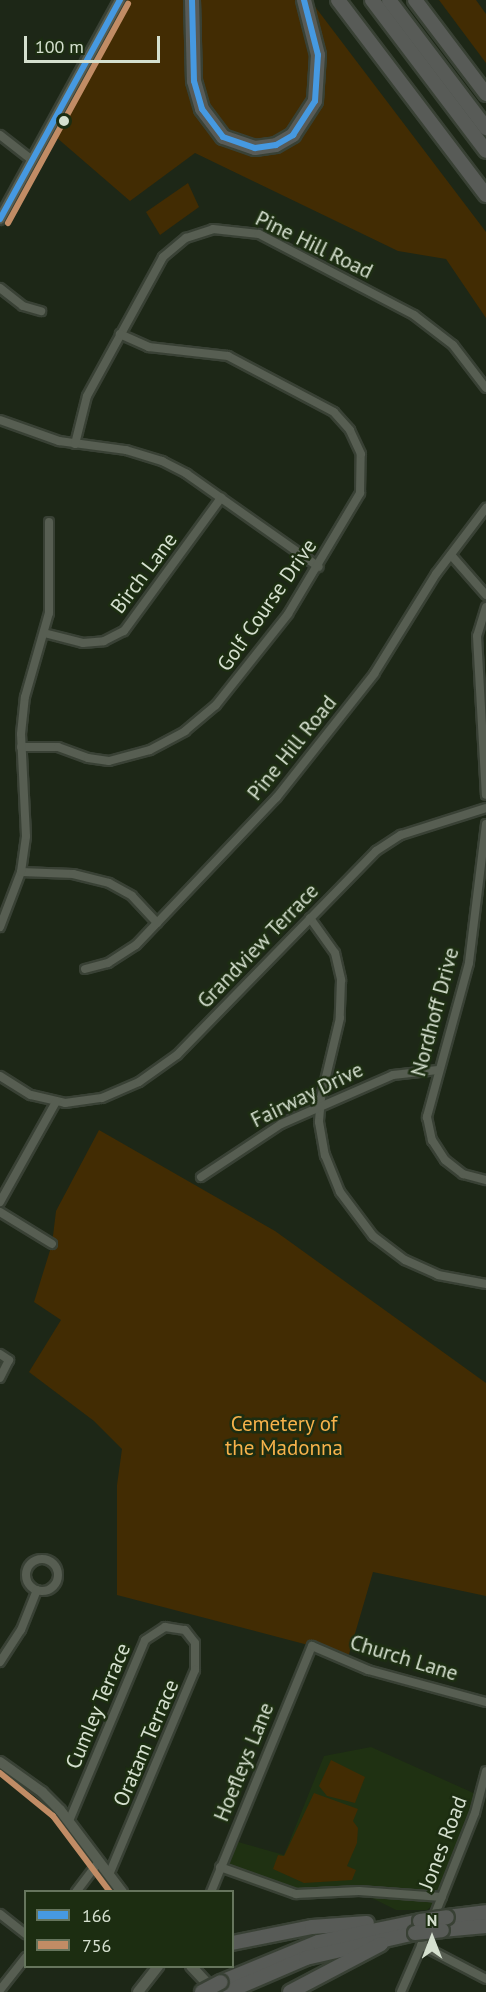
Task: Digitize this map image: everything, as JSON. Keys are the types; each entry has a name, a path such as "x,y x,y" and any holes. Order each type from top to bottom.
{"highway":[{"path":"192,0 194,81 201,109 223,137 255,148 276,145 293,135 315,101 318,55 304,0"},
{"path":"338,0 486,195"},
{"path":"372,0 486,151"},
{"path":"389,0 486,128"},
{"path":"415,0 486,94"},
{"path":"290,1992 381,1945 486,1912"},
{"path":"234,1943 324,1925 402,1923 418,1933"},
{"path":"223,1989 310,1945 402,1923"},
{"path":"445,1924 462,1928 486,1927"},
{"path":"202,1992 223,1989 322,1953 418,1933"}],"main road":[{"path":"0,219 120,0"},
{"path":"0,1762 42,1792 69,1821 121,1890"},
{"path":"138,1992 156,1968"},
{"path":"194,1968 223,1989"}],"street":[{"path":"0,135 33,160"},
{"name":"Pine Hill Road","path":"75,444 87,396 163,257 172,247 186,238 213,229 246,230 276,242 433,328 466,358 486,388"},
{"path":"0,288 24,306 41,311"},
{"name":"Golf Course Drive","path":"21,747 58,747 88,758 109,760 170,741 216,705 288,614 319,567 355,506 363,479 357,441 342,419 228,356 149,347 120,334"},
{"path":"0,420 35,435 75,444 126,450 162,461 221,498 319,567"},
{"name":"Birch Lane","path":"44,633 89,643 104,641 124,631 221,498"},
{"name":"Pine Hill Road","path":"84,969 122,956 158,923 277,797 374,674 450,555 486,508"},
{"path":"0,927 21,872 27,814 21,747 26,697 44,633 51,594 49,522"},
{"path":"450,555 486,595"},
{"path":"486,607 477,636 486,795"},
{"name":"Grandview Terrace","path":"56,1102 102,1098 156,1071 388,842 486,808"},
{"name":"Nordhoff Drive","path":"486,824 469,963 428,1105 432,1140 453,1167 486,1180"},
{"path":"21,872 73,874 101,880 132,896 158,923"},
{"path":"310,918 334,953 342,980 340,1018 320,1107 321,1136 331,1173 349,1208 373,1236 421,1268 456,1280 486,1284"},
{"name":"Fairway Drive","path":"201,1177 267,1132 320,1107 393,1075 438,1070"},
{"path":"0,1076 31,1095 56,1102 0,1202"},
{"path":"0,1212 52,1244"},
{"path":"0,1354 9,1360 0,1378"},
{"path":"46,1559 55,1564 58,1579 48,1590 38,1590 28,1584 25,1573 30,1563 46,1559"},
{"path":"0,1662 21,1630 38,1590"},
{"name":"Cumley Terrace","path":"69,1821 145,1640 165,1627 180,1628"},
{"name":"Oratam Terrace","path":"110,1875 195,1670 195,1642 180,1628"},
{"name":"Church Lane","path":"312,1646 368,1670 486,1702"},
{"name":"Hoefleys Lane","path":"212,1890 312,1646"},
{"name":"Jones Road","path":"401,1992 418,1933 442,1896 475,1813 486,1771"},
{"path":"78,1890 99,1862"},
{"path":"220,1867 296,1894 359,1891 442,1896"},
{"path":"0,1914 24,1932"},
{"path":"418,1933 486,1979"},
{"path":"0,1990 24,1960"}],"shaded area":[{"path":"371,1747 480,1796 442,1897 427,1910 396,1910 368,1896 294,1896 226,1872 238,1842 284,1855 324,1756"}],"green space":[{"path":"120,0 310,0 486,232 486,318 446,259 398,251 195,153 130,201 49,131"},
{"path":"439,0 476,0 486,14 486,63"},
{"path":"188,183 199,207 160,235 146,212"},
{"name":"Cemetery of the Madonna","path":"99,1130 275,1231 486,1383 486,1596 373,1572 347,1661 312,1646 117,1595 117,1485 122,1449 94,1421 29,1372 61,1320 34,1302 52,1244 56,1211"},
{"path":"331,1760 365,1777 355,1803 327,1796 319,1786"},
{"path":"314,1793 358,1809 353,1821 358,1828 357,1843 347,1866 356,1870 352,1880 304,1883 273,1869 278,1855 284,1856"}],"transit line":[{"name":"166","path":"0,219 120,0"},
{"name":"166","path":"192,0 194,81 202,109 223,137 255,148 276,145 293,135 315,101 318,55 304,0"},
{"name":"756","path":"8,223 128,4"},
{"name":"756","path":"0,1773 53,1816 108,1890"}]}
